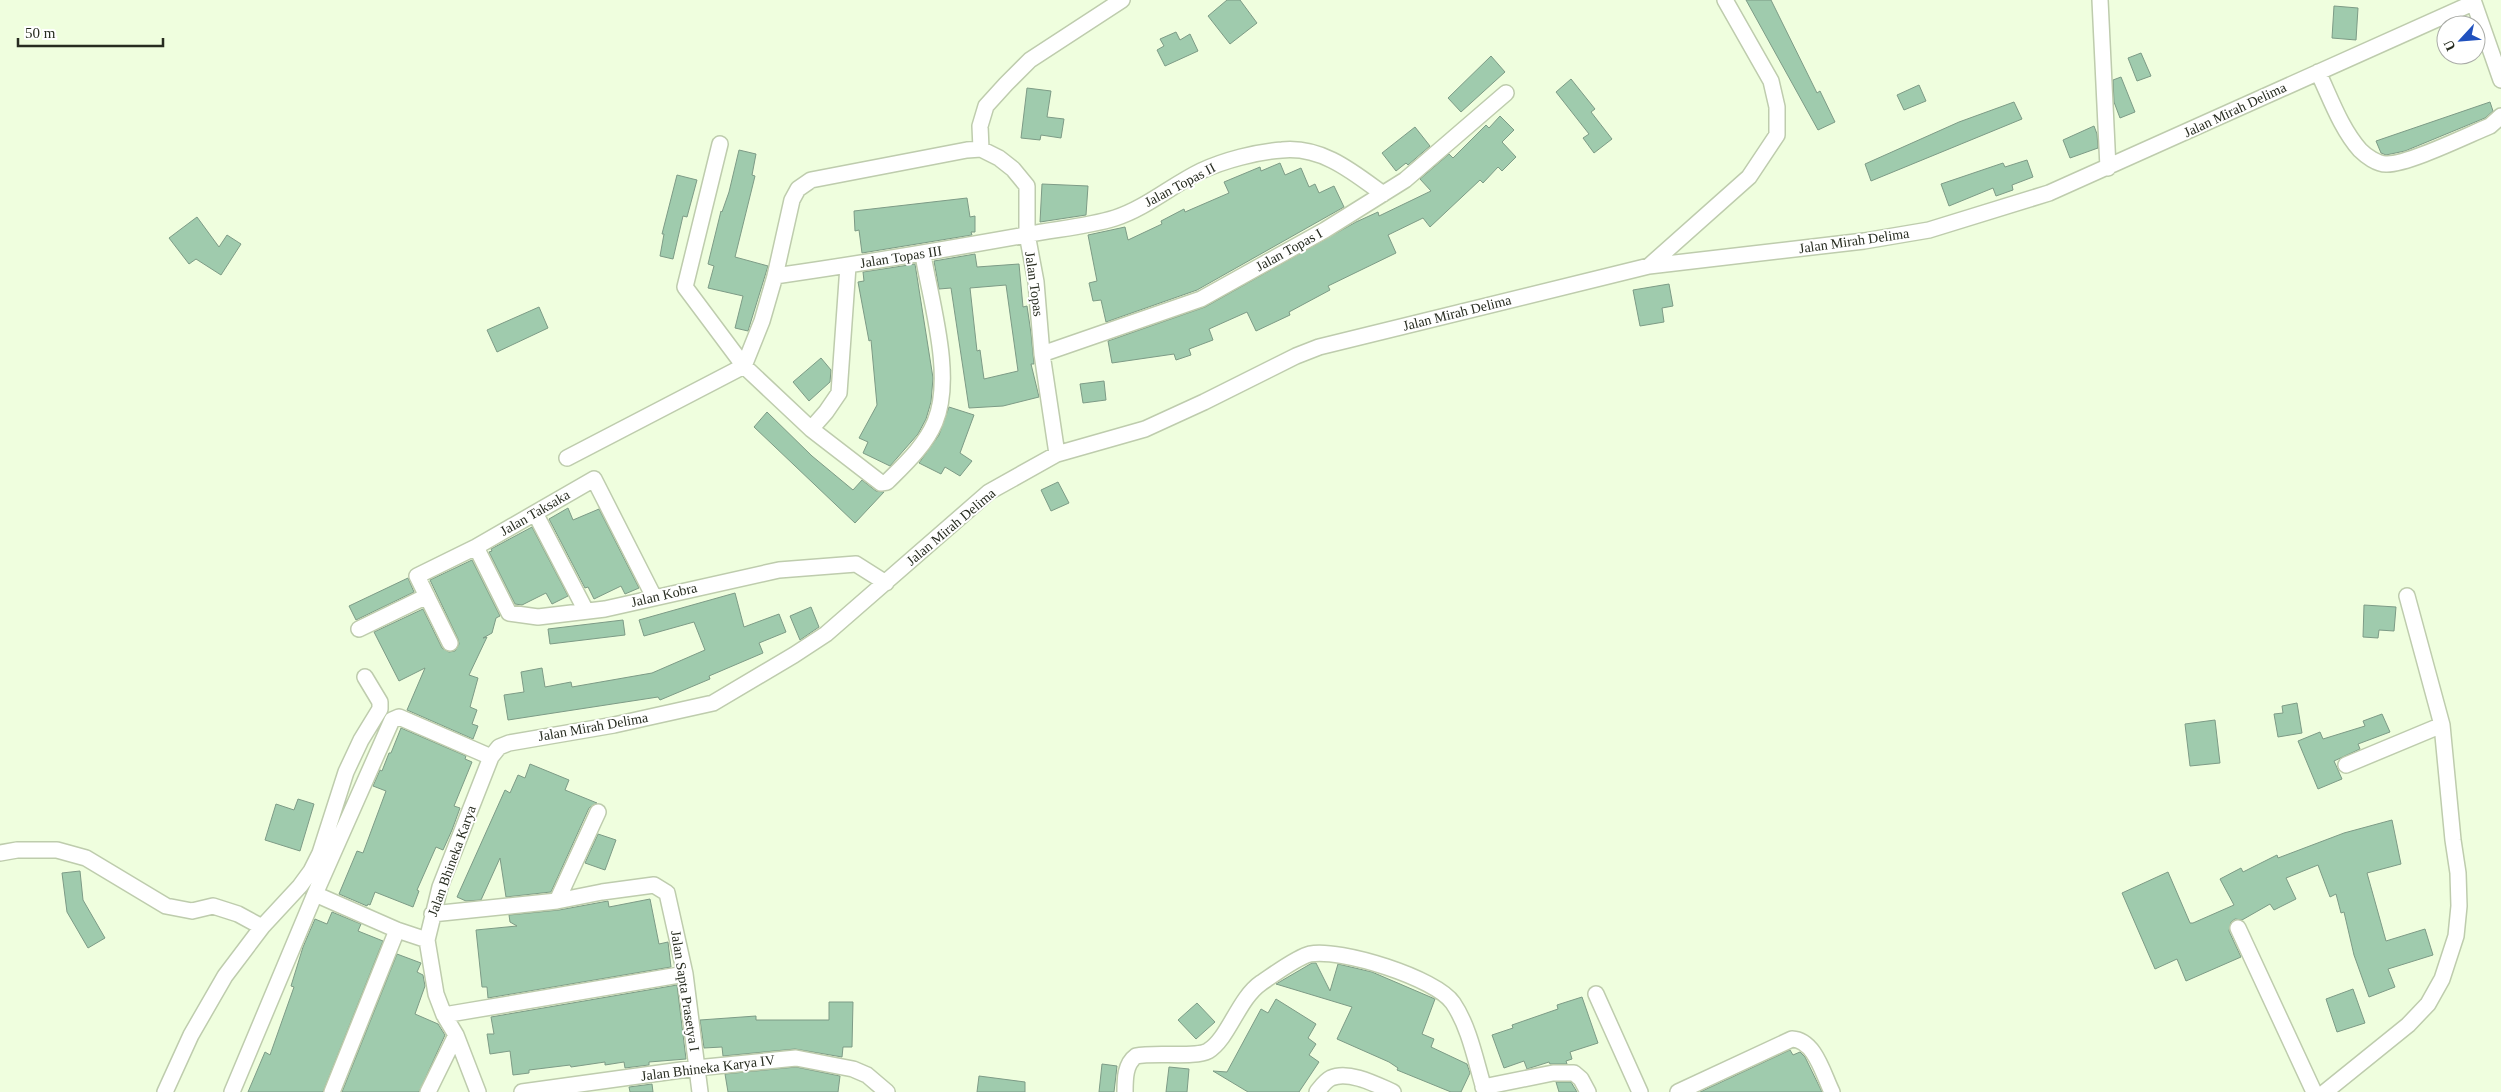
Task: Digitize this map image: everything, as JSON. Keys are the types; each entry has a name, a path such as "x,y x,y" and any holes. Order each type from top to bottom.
{"street":[{"path":"567,458 744,366 762,321 775,276 792,200 804,184 811,180 974,149 986,106 1006,84 1030,60 1122,0"},
{"path":"1649,266 1749,177 1777,135 1778,107 1771,81 1725,0"},
{"path":"2100,0 2108,168"},
{"path":"2473,2 2501,80"},
{"name":"Jalan Mirah Delima","path":"495,752 508,743 614,724 713,703 826,634 989,492 1057,454 1145,428 1204,402 1296,356 1319,347 1649,266 1864,242 1929,230 2049,193 2473,2"},
{"path":"2318,72 2360,150 2372,159 2385,165 2404,161 2490,126 2501,116"},
{"name":"Jalan Topas I","path":"1042,354 1201,299 1325,230 1405,180 1506,93"},
{"path":"720,144 686,287 744,366 811,429 881,483 887,482 918,450 936,422 941,393 942,368 923,255"},
{"name":"Jalan Topas","path":"974,149 999,158 1012,168 1027,186 1027,234 1036,282 1042,354 1057,454"},
{"name":"Jalan Topas II","path":"1027,234 1097,223 1117,217 1208,168 1223,162 1282,150 1304,150 1324,155 1349,169 1383,194"},
{"name":"Jalan Topas III","path":"775,276 923,255 1027,234"},
{"path":"811,429 839,393 848,266"},
{"name":"Jalan Taksaka","path":"427,596 417,576 476,547 594,479 654,597"},
{"path":"535,513 586,611"},
{"name":"Jalan Kobra","path":"476,547 509,613 538,617 605,609 779,570 856,564 886,583"},
{"path":"359,629 427,596 450,643"},
{"path":"2325,1092 2408,1024 2428,1004 2442,979 2456,936 2459,906 2458,873 2452,840 2442,726 2407,596"},
{"path":"165,1092 191,1036 225,976 262,927 311,871 320,853 346,772 361,740 380,709 380,702 366,677"},
{"path":"232,1092 315,894 392,720 399,717 495,752"},
{"path":"2346,765 2442,726"},
{"name":"Jalan Bhineka Karya","path":"478,1092 456,1035 444,1015 436,994 427,940 440,887 495,752"},
{"path":"432,914 557,901 598,812"},
{"path":"0,853 17,850 57,850 86,858 166,906 192,911 213,906 238,914 262,927"},
{"name":"Jalan Sapta Prasetya I","path":"557,901 602,892 654,885 662,888 667,893 685,974 700,1092"},
{"path":"315,894 397,930 427,940"},
{"path":"2238,928 2314,1092"},
{"path":"332,1092 397,930"},
{"path":"1125,1092 1127,1067 1131,1060 1145,1054 1206,1052 1216,1043 1253,990 1307,955 1325,953 1371,961 1432,985 1448,996 1458,1012 1472,1049 1484,1090 1543,1074 1574,1073 1588,1092"},
{"path":"444,1015 685,974"},
{"path":"1596,994 1640,1092"},
{"path":"428,1092 456,1035"},
{"path":"1678,1092 1788,1040 1796,1039 1804,1042 1811,1049 1832,1092"},
{"name":"Jalan Bhineka Karya IV","path":"522,1092 696,1068 796,1058 853,1069 867,1075 887,1092"},
{"path":"1317,1092 1328,1080 1338,1076 1369,1081 1393,1092"}],"building":[{"path":"1227,0 1240,0 1257,23 1230,44 1208,16"},
{"path":"1746,0 1771,0 1817,93 1820,91 1835,122 1818,130"},
{"path":"2334,6 2358,8 2356,40 2332,38"},
{"path":"1176,32 1180,40 1190,34 1198,51 1165,66 1157,50 1164,46 1160,39"},
{"path":"2141,53 2151,76 2137,81 2128,58"},
{"path":"1491,56 1505,72 1461,112 1448,98"},
{"path":"2121,77 2135,112 2120,118 2114,102 2113,80"},
{"path":"1571,79 1595,109 1591,112 1612,139 1594,153 1583,138 1589,134 1556,92"},
{"path":"1919,85 1926,101 1904,110 1897,95"},
{"path":"1027,88 1051,91 1047,117 1064,119 1061,138 1041,135 1040,140 1021,138"},
{"path":"2014,102 2022,119 1871,181 1865,164 1959,122"},
{"path":"2490,102 2493,111 2485,118 2405,151 2386,155 2381,153 2376,141"},
{"path":"1500,116 1514,130 1502,142 1516,157 1502,171 1498,167 1483,183 1480,180 1430,227 1423,218 1388,235 1396,253 1328,286 1330,290 1289,312 1290,315 1256,331 1247,312 1209,329 1213,340 1189,349 1191,355 1176,360 1174,354 1112,363 1108,341 1205,307 1356,222 1378,212 1379,216 1431,191 1420,179 1449,154 1453,158 1486,125 1489,128"},
{"path":"2094,126 2097,134 2098,148 2070,158 2063,140"},
{"path":"1415,127 1430,146 1408,165 1406,163 1396,171 1382,153"},
{"path":"739,150 756,154 752,175 755,176 735,257 768,266 748,331 735,328 743,296 708,288 714,266 708,264"},
{"path":"2027,160 2033,177 2012,185 2013,190 1996,196 1993,188 1949,206 1941,184 2003,163 2005,167"},
{"path":"1280,163 1285,175 1301,168 1309,187 1315,184 1319,193 1334,186 1344,207 1197,290 1106,322 1101,300 1093,301 1089,283 1097,281 1088,235 1125,227 1128,240 1162,224 1161,221 1184,209 1185,212 1229,193 1224,182 1260,167 1261,171"},
{"path":"677,175 697,180 687,217 683,216 673,259 660,256 664,234 662,234"},
{"path":"1042,184 1088,186 1086,215 1040,222"},
{"path":"967,198 970,217 975,216 975,232 971,232 972,235 862,253 859,230 855,231 854,211"},
{"path":"197,217 219,247 227,235 241,244 221,275 196,259 189,264 169,238"},
{"path":"975,254 977,267 1019,264 1023,307 1027,306 1031,333 1034,364 1031,364 1039,397 1003,406 969,408 951,288 939,289 934,261","holes":["1006,285 1018,371 984,379 980,350 977,351 970,288"]},
{"path":"915,264 933,378 931,402 926,419 918,434 890,466 863,453 868,442 859,438 877,405 871,340 869,341 858,282 864,281 863,272"},
{"path":"1669,284 1673,306 1662,308 1664,322 1640,326 1633,290"},
{"path":"539,307 548,328 497,352 487,330"},
{"path":"821,358 831,370 830,382 809,401 793,382"},
{"path":"1104,381 1106,400 1083,403 1080,384"},
{"path":"949,407 974,415 960,453 972,461 960,476 945,467 941,474 919,463 939,435"},
{"path":"767,412 812,456 853,490 862,480 876,491 884,492 855,523 754,427"},
{"path":"1058,482 1069,503 1051,511 1041,490"},
{"path":"568,508 573,520 599,509 639,588 625,594 621,586 594,599 588,587 585,588 549,519"},
{"path":"532,527 568,596 552,604 546,593 522,605 515,604 489,552 492,551 491,549"},
{"path":"472,560 500,616 496,618 492,633 483,638 487,637 469,675 478,678 470,707 477,710 472,724 478,726 473,739 407,710 425,668 399,681 374,632 423,609 442,648 449,652 455,651 459,644 458,639 430,580"},
{"path":"408,578 414,592 356,620 349,606"},
{"path":"735,593 744,627 779,614 786,632 759,643 763,653 709,676 710,679 660,700 658,697 508,720 504,695 524,692 521,672 542,668 545,687 571,682 572,687 652,673 705,650 694,622 644,636 639,620"},
{"path":"2364,605 2396,607 2394,631 2379,630 2378,638 2363,637"},
{"path":"811,607 819,627 800,640 790,616"},
{"path":"623,620 625,635 550,644 548,629"},
{"path":"2297,703 2302,733 2278,737 2274,714 2283,713 2282,706"},
{"path":"2382,714 2390,732 2358,744 2360,749 2334,761 2342,779 2318,789 2298,741 2320,732 2323,739 2365,726 2363,721"},
{"path":"2215,720 2220,763 2190,766 2185,724"},
{"path":"401,728 466,756 465,759 472,762 454,806 460,808 452,830 443,850 436,847 417,890 419,891 413,907 375,892 370,905 368,904 367,906 339,894 357,851 363,853 386,791 373,786 380,770 382,771 389,753 391,753"},
{"path":"530,764 569,780 565,790 597,803 589,808 551,892 506,897 500,858 481,900 466,901 457,897 505,790 510,793 518,775 525,778"},
{"path":"298,799 314,804 300,851 265,840 276,804 294,810"},
{"path":"2392,820 2401,864 2367,873 2386,941 2425,929 2433,955 2388,969 2395,987 2369,997 2354,955 2344,912 2341,913 2336,894 2330,897 2318,865 2286,878 2296,899 2274,910 2270,904 2242,920 2235,919 2231,922 2229,931 2241,957 2186,981 2177,959 2155,969 2122,893 2168,872 2190,923 2193,923 2234,905 2220,879 2241,868 2243,872 2277,855 2278,858 2344,833"},
{"path":"598,834 616,840 605,870 585,863"},
{"path":"80,871 83,900 105,938 88,948 67,912 62,873"},
{"path":"650,899 659,944 668,942 671,967 488,998 487,987 482,987 476,930 517,926 510,922 509,915 559,910 608,901 609,907"},
{"path":"332,912 361,924 358,931 383,941 323,1092 248,1092 265,1052 270,1055 294,987 291,986 303,947 315,919 327,924"},
{"path":"397,954 421,963 417,972 423,975 425,986 415,1014 438,1024 445,1035 419,1092 342,1092"},
{"path":"1312,963 1316,963 1330,991 1338,964 1372,972 1435,999 1422,1034 1434,1039 1431,1047 1467,1064 1470,1073 1461,1092 1451,1092 1397,1070 1398,1068 1389,1062 1337,1039 1352,1007 1276,984"},
{"path":"677,985 686,1059 649,1062 649,1065 625,1068 624,1062 605,1065 605,1062 571,1067 570,1065 529,1070 529,1073 513,1075 510,1051 490,1054 487,1034 494,1034 491,1017"},
{"path":"2353,989 2365,1023 2337,1032 2326,999"},
{"path":"1582,997 1598,1043 1570,1052 1572,1059 1566,1061 1567,1064 1550,1064 1549,1062 1527,1069 1524,1061 1504,1068 1492,1035 1513,1028 1512,1025 1558,1009 1557,1005"},
{"path":"1276,999 1316,1024 1308,1038 1316,1044 1309,1055 1319,1062 1299,1092 1248,1092 1213,1071 1227,1072 1261,1009 1268,1013"},
{"path":"829,1002 853,1002 852,1047 843,1047 842,1057 795,1049 723,1056 722,1047 704,1048 700,1020 756,1016 756,1020 829,1020"},
{"path":"1197,1003 1215,1022 1196,1039 1178,1020"},
{"path":"1790,1050 1793,1055 1800,1052 1805,1057 1822,1092 1700,1092"},
{"path":"1102,1064 1117,1066 1114,1092 1099,1092"},
{"path":"796,1067 840,1076 838,1092 728,1092 725,1074"},
{"path":"1169,1067 1189,1069 1187,1092 1166,1092"},
{"path":"979,1076 1025,1082 1025,1092 977,1092"},
{"path":"1556,1082 1571,1082 1577,1092 1559,1092"},
{"path":"652,1084 653,1092 630,1092 629,1087"}]}
